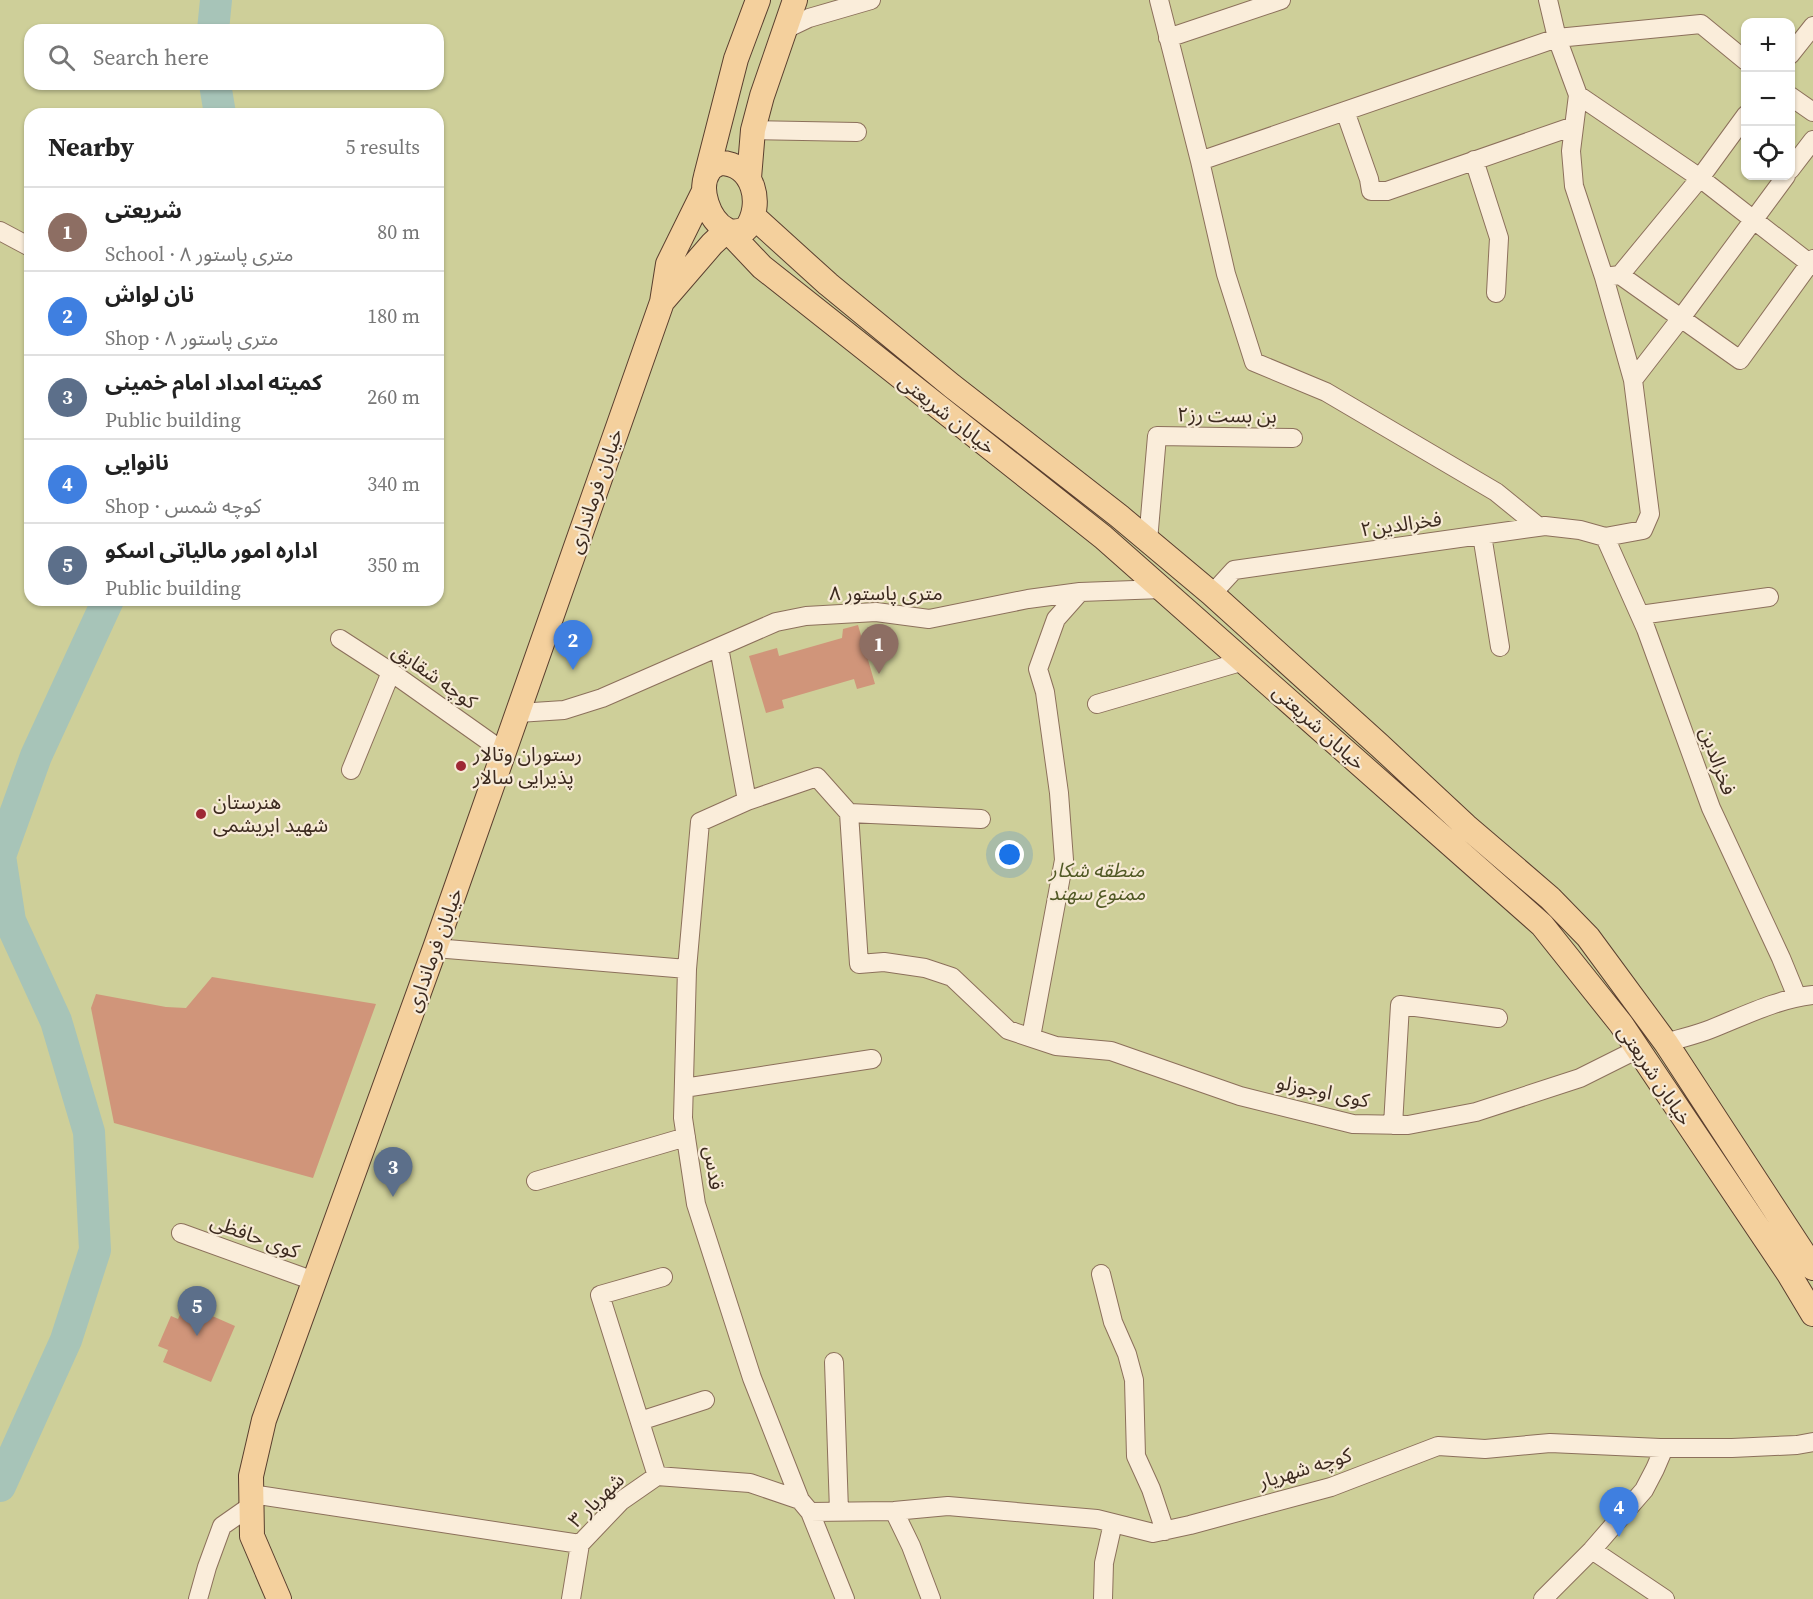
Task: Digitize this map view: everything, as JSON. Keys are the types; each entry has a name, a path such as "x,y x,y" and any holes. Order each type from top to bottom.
{"main road":[{"path":"705,184 713,166 720,162 730,163 744,170 749,178 754,198 754,216 746,229 736,232 728,230 713,217 709,209 705,184 736,60 758,0"},
{"path":"749,178 753,129 795,0"},
{"name":"خیابان فرمانداری","path":"279,1599 252,1536 251,1476 264,1420 435,948 662,302 668,264 705,184"},
{"name":"خیابان شریعتی","path":"754,216 828,284 1212,594 1380,745 1466,826 1550,898 1588,937 1666,1043 1813,1268"},
{"name":"خیابان فرمانداری","path":"662,302 712,244 728,230"},
{"name":"خیابان شریعتی","path":"728,230 762,267 1103,537 1542,926 1621,1024 1789,1274 1813,1314"},
{"path":"810,306 828,284"},
{"path":"1360,765 1380,745"}],"street":[{"path":"786,29 809,18 871,0"},
{"path":"1159,0 1226,274 1254,362 1326,392 1496,492 1539,527"},
{"path":"1168,38 1281,0"},
{"path":"1548,0 1557,38 1578,95 1571,151 1574,186 1612,276 1633,380 1650,514 1643,530 1605,537"},
{"path":"1200,161 1557,38 1701,24 1741,57"},
{"path":"1795,50 1813,26"},
{"path":"1578,95 1700,178 1812,263 1740,360 1681,318 1612,276"},
{"path":"1795,99 1813,112"},
{"path":"1345,111 1369,179 1371,191 1387,190 1574,126"},
{"path":"1612,276 1700,178 1741,122"},
{"path":"753,129 857,132"},
{"path":"1795,165 1813,140"},
{"path":"1474,160 1499,238 1496,293"},
{"path":"1633,380 1783,180"},
{"path":"0,231 24,244"},
{"name":"بن بست رز۲","path":"1148,541 1157,436 1293,438"},
{"name":"فخرالدین۲","path":"1212,594 1234,570 1545,526 1580,530 1605,537"},
{"path":"1482,536 1500,647"},
{"name":"فخرالدین","path":"1605,537 1640,615 1711,808 1781,958 1805,996"},
{"name":"۸ متری پاستور","path":"518,713 564,710 602,698 776,622 806,616 876,612 929,619 1029,599 1080,592 1162,589"},
{"path":"1032,1037 1064,860 1058,782 1045,692 1038,669 1056,619 1080,592"},
{"path":"1640,615 1769,597"},
{"name":"کوچه شقایق","path":"340,639 504,752"},
{"path":"719,647 747,801 817,777 849,813 981,819"},
{"path":"1097,704 1244,661"},
{"path":"351,770 391,672"},
{"name":"قدس","path":"747,801 700,822 687,969 683,1118 696,1204 752,1378 845,1599"},
{"name":"کوی اوجوزلو","path":"849,813 859,964 884,963 915,967 952,977 1008,1030 1056,1046 1110,1051 1240,1096 1353,1124 1393,1125 1408,1125 1476,1112 1580,1078 1638,1049"},
{"path":"435,948 687,969"},
{"path":"1666,1043 1709,1030 1759,1009 1805,996"},
{"path":"1393,1125 1400,1005 1498,1018"},
{"path":"684,1088 872,1059"},
{"path":"536,1181 686,1137"},
{"name":"کوی حافظی","path":"181,1233 314,1281"},
{"path":"1101,1274 1113,1322 1127,1353 1134,1380 1137,1456 1165,1531"},
{"path":"663,1277 600,1295 657,1476 750,1483 805,1506"},
{"path":"834,1362 839,1511"},
{"path":"640,1421 705,1401"},
{"name":"کوچه شهریار","path":"805,1506 839,1511 894,1511 948,1506 1052,1514 1113,1523 1153,1533 1331,1486 1438,1446 1485,1449 1550,1443 1664,1448 1732,1448 1797,1445 1813,1442"},
{"path":"1543,1599 1592,1550 1644,1490 1664,1448"},
{"name":"شهریار ۳","path":"571,1599 580,1544 621,1501 657,1476"},
{"path":"198,1599 222,1526 252,1500 580,1544"},
{"path":"894,1511 911,1546 930,1599"},
{"path":"1103,1599 1104,1563 1113,1523"},
{"path":"1592,1550 1665,1599"}],"green space":[{"name":"منطقه شکار ممنوع سهند","path":"0,0 1813,0 1813,1599 0,1599"}],"building":[{"path":"858,625 875,684 857,689 854,679 782,700 784,708 766,713 749,656 777,648 779,656 842,638 843,629"},
{"path":"212,977 376,1004 313,1178 114,1123 91,1008 96,994 166,1007 186,1008"},
{"path":"185,1304 235,1326 211,1382 163,1362 168,1350 158,1346 171,1316 178,1319"}],"waterway":[{"path":"214,24 216,0"},
{"path":"216,90 219,108"},
{"path":"0,1486 66,1340 95,1250 89,1132 56,1021 10,921 0,856 36,756 105,606"}],"place":[{"name":"نان لواش","path":"573,670"},
{"name":"شریعتی","path":"879,674"},
{"name":"رستوران وتالار پذیرایی سالار","path":"461,766"},
{"name":"هنرستان شهید ابریشمی","path":"201,814"},
{"name":"کمیته امداد امام خمینی","path":"393,1197"},
{"name":"اداره امور مالیاتی اسکو","path":"197,1336"},
{"name":"نانوایی","path":"1619,1537"}]}
